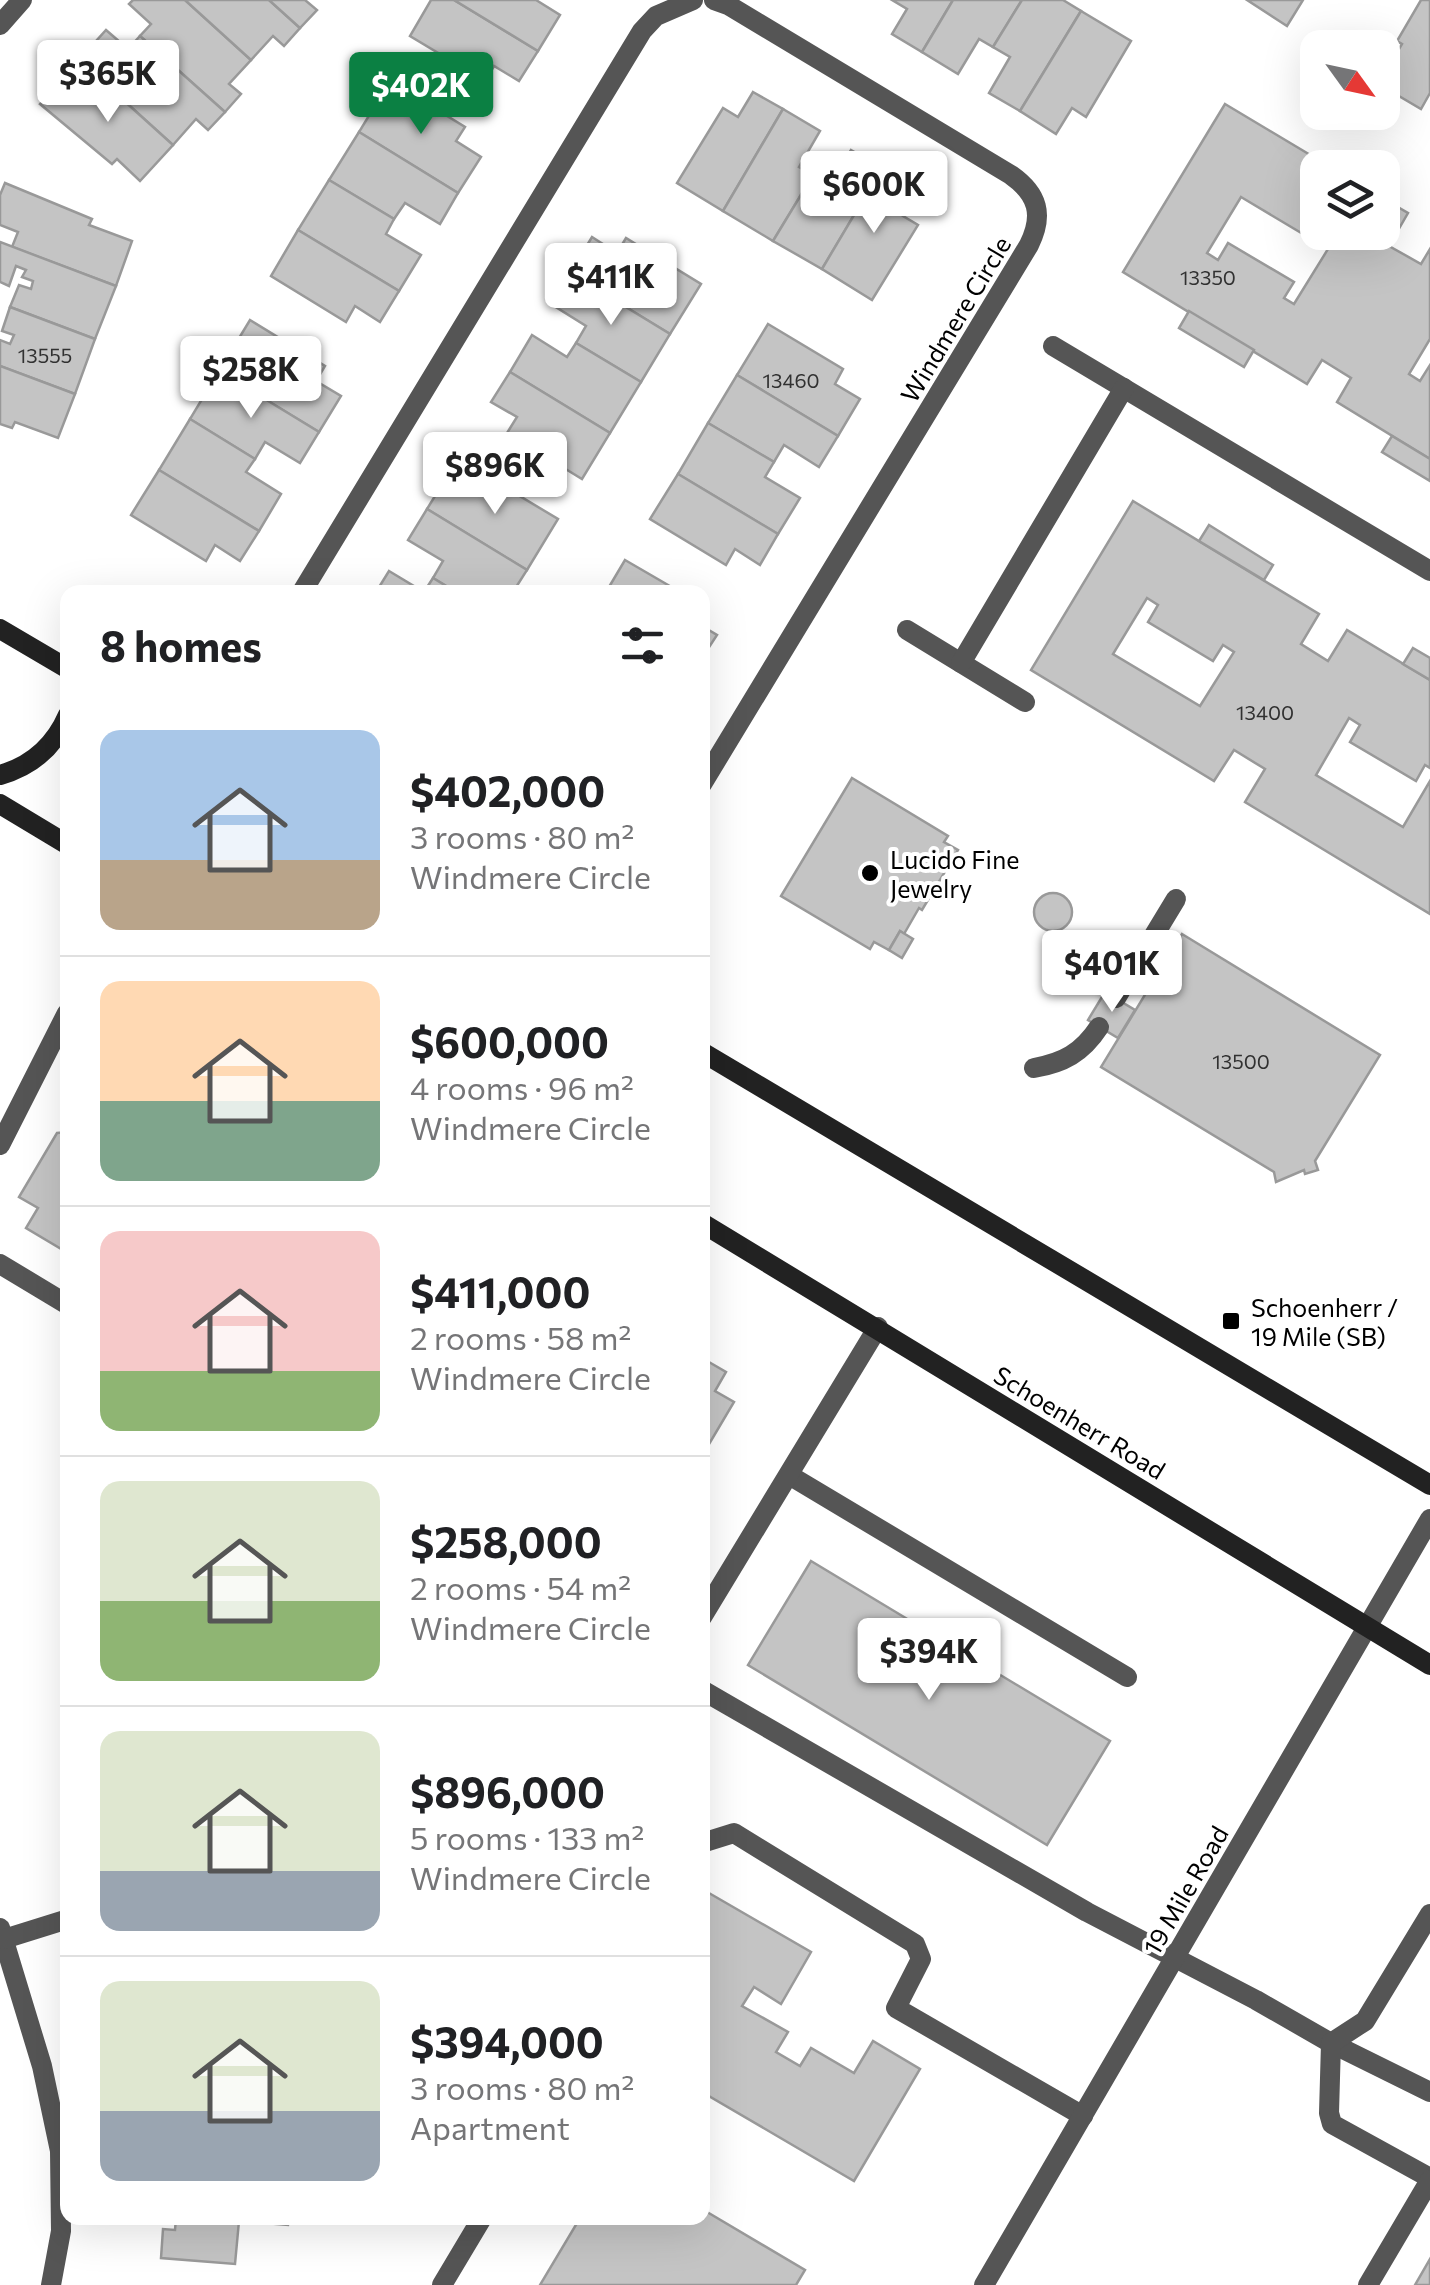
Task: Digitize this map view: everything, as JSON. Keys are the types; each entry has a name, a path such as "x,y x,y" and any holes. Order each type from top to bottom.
{"main road":[{"path":"0,629 60,664"},
{"path":"0,775 44,752 60,731"},
{"path":"0,804 60,840"},
{"path":"710,1057 1430,1486"},
{"name":"Schoenherr Road","path":"710,1229 1430,1665"}],"street":[{"path":"0,25 22,0"},
{"path":"306,585 642,31 656,16 693,0"},
{"name":"Windmere Circle","path":"710,771 1029,245 1038,213 1036,198 1011,175 714,0"},
{"path":"1053,346 1430,572"},
{"path":"961,663 1124,388"},
{"path":"907,630 1025,702"},
{"path":"1116,998 1176,899"},
{"path":"0,1146 60,1027"},
{"path":"1034,1068 1060,1064 1078,1052 1098,1027"},
{"path":"0,1264 60,1300"},
{"path":"710,1604 878,1328"},
{"path":"789,1475 1126,1677"},
{"name":"19 Mile Road","path":"984,2285 1430,1519"},
{"path":"710,1695 1174,1960 1430,2092"},
{"path":"710,1840 734,1834 916,1944 921,1959 896,2008 1083,2116"},
{"path":"1331,2043 1365,2021 1430,1914"},
{"path":"51,2285 60,2231 60,2151 42,2066 2,1934 60,1921"},
{"path":"1331,2043 1332,2124 1430,2178 1368,2285"},
{"path":"442,2285 478,2225"}],"building":[{"path":"133,0 185,0 251,60 229,84 241,94 225,112 140,36 151,24 129,4"},
{"path":"185,0 269,0 300,28 284,46 273,36 251,60"},
{"path":"269,0 305,0 317,10 300,28"},
{"path":"431,0 454,0 538,51 519,81 494,66 485,81 410,36"},
{"path":"454,0 536,0 560,15 538,51"},
{"path":"892,0 953,0 922,52 892,34 907,9"},
{"path":"953,0 1022,0 993,47 979,39 958,74 922,52"},
{"path":"1022,0 1063,0 1081,11 1020,111 989,93 1010,57 993,47"},
{"path":"1247,0 1303,0 1287,26"},
{"path":"1421,0 1430,0 1430,93 1421,109 1400,97 1400,36"},
{"path":"1081,11 1131,41 1086,117 1072,108 1056,134 1020,111"},
{"path":"106,30 128,49 140,36 225,112 208,130 196,119 173,145 79,60"},
{"path":"69,72 90,92 101,80 173,145 140,181 117,159 112,164 40,104"},
{"path":"390,81 465,127 456,141 481,157 458,193 359,132"},
{"path":"753,92 783,109 723,211 677,183 723,108 738,117"},
{"path":"1225,104 1302,150 1300,232 1241,197 1207,253 1218,260 1228,243 1294,282 1284,298 1294,304 1327,250 1396,250 1421,264 1430,249 1430,339 1409,374 1420,381 1430,365 1430,459 1337,402 1351,378 1322,360 1307,384 1123,272"},
{"path":"783,109 820,131 799,167 813,175 773,241 723,211"},
{"path":"359,132 458,193 440,224 405,203 394,219 329,180"},
{"path":"851,150 882,168 822,269 773,241 813,175 829,185"},
{"path":"882,168 918,190 903,216 918,225 872,300 822,269"},
{"path":"329,180 394,219 386,234 421,255 399,291 298,230"},
{"path":"5,183 92,219 89,225 132,241 116,286 12,247 18,232 0,225 0,195"},
{"path":"1400,208 1408,213 1400,227"},
{"path":"298,230 399,291 380,322 355,306 346,322 271,276"},
{"path":"592,237 617,253 626,238 701,284 670,334 570,273"},
{"path":"0,242 116,286 95,339 10,307 19,285 31,289 33,281 22,277 26,270 16,266 9,286 0,282"},
{"path":"570,273 670,334 641,382 576,343 586,326 551,304"},
{"path":"10,307 95,339 75,394 0,366 0,340 10,344 14,335 2,331"},
{"path":"1189,311 1254,350 1244,367 1179,328"},
{"path":"250,320 325,366 316,381 341,396 319,432 219,371"},
{"path":"768,324 843,369 835,384 860,399 838,436 737,375"},
{"path":"532,335 567,357 576,343 641,382 610,433 510,372"},
{"path":"0,366 75,394 58,438 15,422 12,428 0,424"},
{"path":"219,371 319,432 300,463 265,442 255,459 190,419"},
{"path":"510,372 610,433 582,479 507,433 517,417 491,402"},
{"path":"737,375 838,436 819,467 784,445 774,462 708,423"},
{"path":"190,419 255,459 246,472 281,494 259,531 159,470"},
{"path":"708,423 774,462 765,477 800,498 778,534 678,474"},
{"path":"1392,436 1430,459 1430,481 1382,452"},
{"path":"159,470 259,531 240,561 215,545 206,561 131,515"},
{"path":"449,473 474,488 483,474 558,519 527,570 427,509"},
{"path":"678,474 778,534 760,565 735,549 726,565 650,519"},
{"path":"1133,501 1319,614 1301,644 1328,661 1347,630 1430,680 1430,768 1425,765 1416,781 1350,742 1360,725 1349,718 1316,775 1403,827 1430,781 1430,914 1245,802 1265,769 1234,750 1214,781 1031,670","holes":["1147,598 1158,605 1148,622 1213,661 1223,645 1234,652 1200,706 1113,654"]},
{"path":"427,509 527,570 517,585 444,585 433,578 443,561 408,540"},
{"path":"1209,525 1273,565 1264,580 1199,541"},
{"path":"625,560 668,585 610,585"},
{"path":"389,571 412,585 380,585"},
{"path":"1413,648 1430,658 1430,680 1403,664"},
{"name":"Lucido Fine Jewelry","path":"852,778 948,836 944,842 958,850 922,910 919,908 904,934 900,931 889,950 874,942 870,949 781,896"},
{"path":"1053,893 1066,899 1072,912 1066,925 1053,931 1040,925 1034,912 1040,899"},
{"path":"900,931 913,939 902,958 889,950"},
{"path":"1182,934 1380,1055 1315,1161 1318,1170 1305,1174 1304,1170 1276,1182 1274,1172 1101,1067"},
{"path":"1105,992 1135,1010 1118,1038 1088,1020"},
{"path":"60,1133 60,1248 26,1228 38,1208 19,1197"},
{"path":"710,1363 726,1372 715,1391 734,1402 710,1442"},
{"path":"811,1561 1110,1741 1047,1845 748,1665"},
{"path":"710,1894 811,1952 781,2004 754,1987 742,2006 788,2032 776,2052 800,2066 811,2048 854,2073 873,2041 920,2069 854,2181 710,2097"},
{"path":"710,2214 805,2270 796,2285 540,2285 576,2225 710,2225"},
{"path":"175,2225 239,2225 235,2264 161,2258 163,2229 175,2230"},
{"path":"1430,2259 1430,2285 1415,2285"}],"place":[{"name":"Lucido Fine Jewelry","path":"870,873"},
{"name":"Schoenherr / 19 Mile (SB)","path":"1231,1321"}]}
